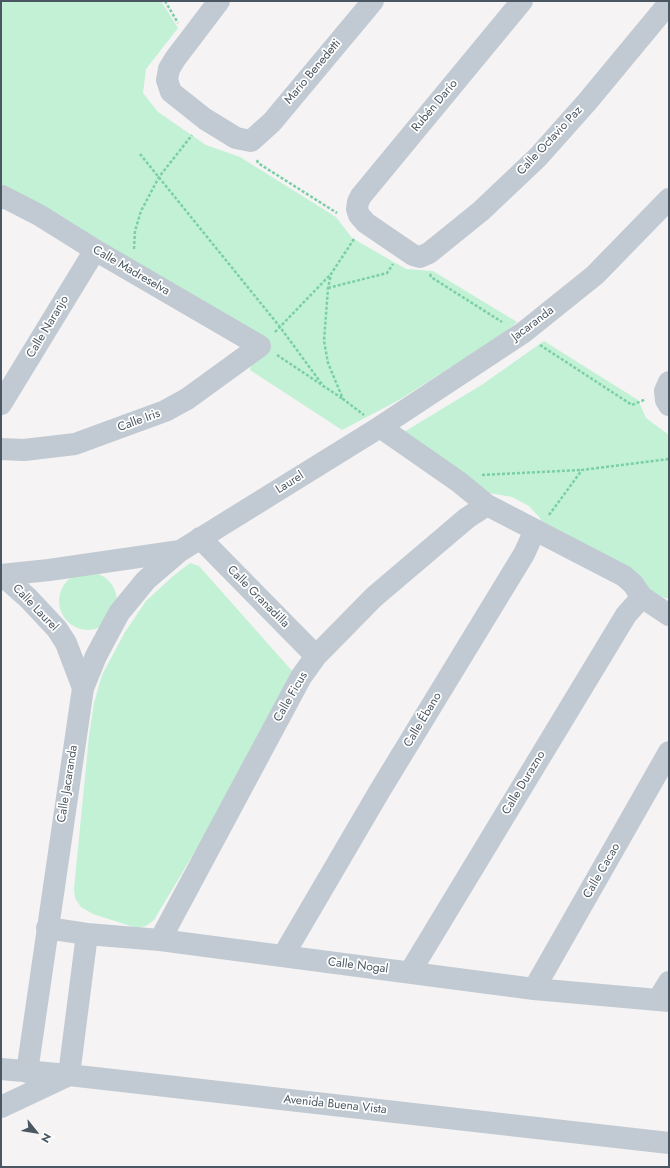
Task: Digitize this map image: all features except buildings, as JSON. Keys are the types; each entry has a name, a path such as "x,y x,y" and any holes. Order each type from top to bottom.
{"street":[{"path":"220,1 174,59 169,70 167,80 171,92 205,119 236,138 251,141"},
{"name":"Mario Benedetti","path":"251,141 272,122 373,1"},
{"name":"Rubén Darío","path":"361,216 358,202 361,196 522,1"},
{"name":"Calle Octavio Paz","path":"412,254 429,253 481,211 538,157 587,102 669,3"},
{"name":"Calle Madreselva","path":"2,197 39,215 95,250 132,270 260,346"},
{"name":"Jacaranda","path":"380,427 524,332 595,275 669,199"},
{"path":"361,216 412,254"},
{"name":"Calle Naranjo","path":"1,404 95,250"},
{"name":"Calle Iris","path":"1,449 24,450 75,444 165,411 187,399 260,346"},
{"path":"380,427 459,482 487,505 624,576 634,584 642,597 669,615"},
{"name":"Laurel","path":"200,538 380,427"},
{"name":"Calle Ficus","path":"160,940 301,677 316,656 374,597 467,518 487,505"},
{"name":"Calle Ébano","path":"283,956 524,554 535,530"},
{"name":"Calle Jacaranda","path":"27,1072 83,688 96,656 119,613 146,580 180,551 200,538"},
{"name":"Calle Granadilla","path":"200,538 316,656"},
{"path":"2,575 49,570 180,551"},
{"name":"Calle Laurel","path":"2,575 28,598 57,629 66,643 83,688"},
{"name":"Calle Durazno","path":"410,972 626,615 642,597"},
{"name":"Calle Cacao","path":"534,989 669,752"},
{"name":"Calle Nogal","path":"47,928 87,934 160,940 534,989 665,994"},
{"path":"1,1107 69,1075 87,934"},
{"name":"Avenida Buena Vista","path":"1,1069 69,1075 669,1143"}],"path":[{"path":"132,270 138,221 159,177 205,119"},
{"path":"251,141 258,163 342,216 361,216 332,274 328,288 324,342 325,354 343,399"},
{"path":"140,154 280,327 324,387"},
{"path":"328,288 387,273 412,254 431,277 505,324 524,332 546,350 632,405 668,393"},
{"path":"332,274 260,346 293,365 343,399 380,427"},
{"path":"477,474 516,474 582,470 669,458"},
{"path":"535,530 555,509 582,470"}],"green space":[{"path":"1,1 161,1 178,28 146,69 143,93 158,112 206,145 240,157 336,217 352,238 406,269 433,271 517,322 500,336 399,400 342,430 250,370 253,357 238,339 1,196"},
{"path":"544,341 638,400 646,418 669,435 669,599 633,589 544,529 540,518 529,506 512,497 478,491 404,432 483,384"},
{"path":"190,563 199,566 293,672 293,687 154,920 146,926 137,928 93,914 81,907 75,898 74,889 89,736 94,703 102,675 125,632 146,601"},
{"path":"88,572 104,577 112,585 117,601 112,617 104,625 88,630 72,625 64,617 59,601 64,585 72,577"}]}
